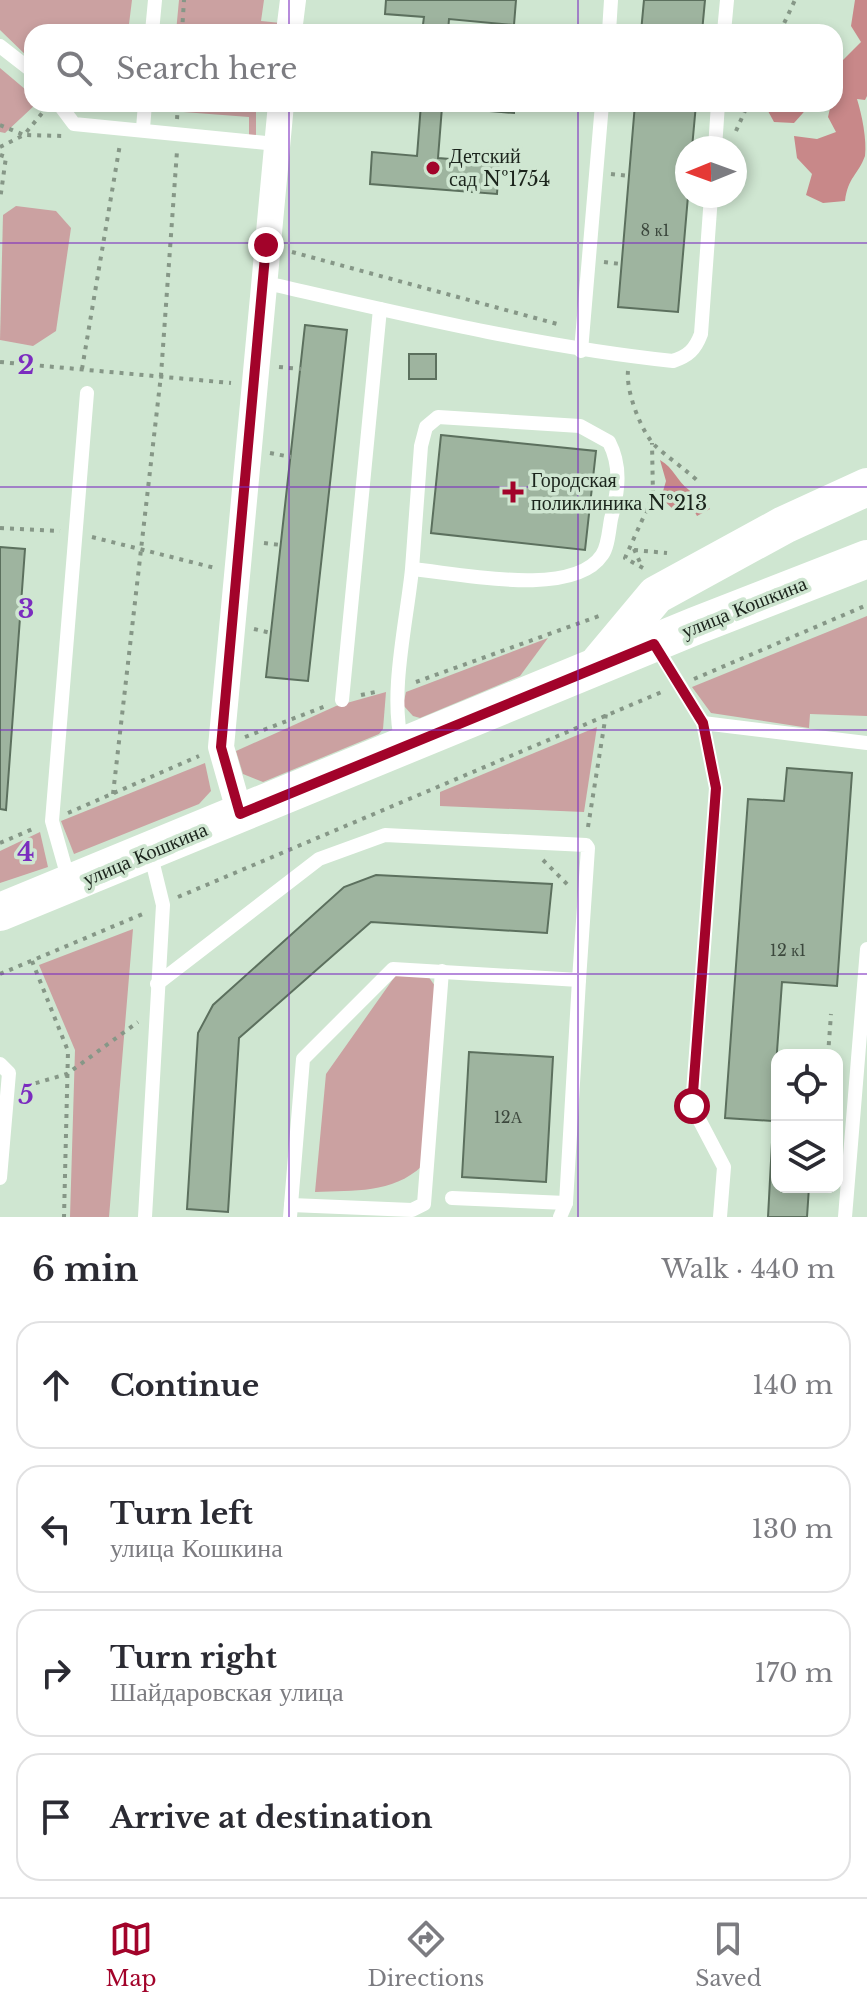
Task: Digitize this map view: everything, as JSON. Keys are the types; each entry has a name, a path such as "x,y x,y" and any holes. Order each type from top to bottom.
{"main road":[{"path":"593,671 656,595 784,525 867,487"},
{"name":"улица Кошкина","path":"0,912 867,559"}],"street":[{"path":"290,24 293,0"},
{"path":"240,814 221,747 280,112"}],"lane":[{"path":"153,24 155,0"},
{"path":"610,24 611,0"},
{"path":"725,24 727,0"},
{"path":"0,46 24,65"},
{"path":"65,112 74,124 143,128 276,144"},
{"path":"143,128 144,112"},
{"path":"581,351 601,112"},
{"path":"716,136 717,112"},
{"path":"262,282 581,351 673,361 685,357 695,347 701,334 710,208"},
{"path":"342,700 380,309"},
{"path":"70,885 52,821 87,393"},
{"path":"403,747 398,726 399,699 421,446 426,427 438,417 580,426 609,442 619,470 614,509 603,555 589,567 564,579 540,581 412,569"},
{"path":"654,644 703,723 716,788 692,1106 724,1167 720,1217"},
{"path":"703,723 867,743"},
{"path":"157,984 319,859 385,835 586,845 566,1203 560,1217"},
{"path":"145,1217 163,905 150,852"},
{"path":"845,1217 867,949"},
{"path":"442,971 424,1204 412,1210 291,1211 303,1059 389,971 442,971 579,980"},
{"path":"0,1064 9,1073 0,1178"},
{"path":"452,1198 566,1203"}],"path":[{"path":"182,24 184,0"},
{"path":"784,24 795,0"},
{"path":"0,125 24,135 43,112"},
{"path":"113,794 161,375 177,112"},
{"path":"733,136 744,112"},
{"path":"82,369 121,137"},
{"path":"0,155 6,157 0,200"},
{"path":"266,245 583,331"},
{"path":"629,356 626,382 652,443 653,496 625,558 652,573"},
{"path":"0,362 254,385"},
{"path":"652,443 673,457 699,482"},
{"path":"0,528 76,532 237,573"},
{"path":"633,542 644,569"},
{"path":"634,550 678,554"},
{"path":"0,974 867,605"},
{"path":"586,845 606,714"},
{"path":"0,843 52,821"},
{"path":"526,842 570,887"},
{"path":"32,961 68,1051 64,1217"},
{"path":"8,1091 67,1074 155,1009"},
{"path":"828,1049 831,1014"}],"shaded area":[{"path":"0,0 132,0 129,24 24,24 24,53 0,30"},
{"path":"179,0 264,0 261,21 291,24 177,24"},
{"path":"855,0 867,0 867,96 865,100 857,99 864,128 865,156 848,187 845,201 823,203 806,195 812,174 797,158 794,136 817,139 836,132 828,117 829,112 843,112 843,60 861,42 851,26"},
{"path":"0,68 24,88 24,112 27,112 5,133 0,132"},
{"path":"183,112 256,112 256,136 249,135 249,117"},
{"path":"769,112 804,112 794,123 774,122"},
{"path":"16,206 56,211 71,228 56,331 33,346 0,340 3,215"},
{"path":"660,460 710,509 697,516 692,507 674,510 661,498 666,481"},
{"path":"867,616 867,716 810,714 809,728 711,713 692,687"},
{"path":"548,638 520,676 420,718 413,716 403,705 406,692"},
{"path":"386,692 383,729 379,734 263,782 243,774 236,751 336,706"},
{"path":"597,727 584,812 440,806 440,792"},
{"path":"205,763 211,791 199,804 74,854 61,821"},
{"path":"40,832 48,867 0,883 0,851"},
{"path":"133,929 109,1217 70,1217 75,1050 39,965"},
{"path":"398,972 428,976 435,986 422,1166 398,1182 385,1186 315,1192 326,1074"}],"building":[{"path":"386,0 516,0 514,24 449,19 449,24 423,24 424,17 385,14"},
{"path":"644,0 705,0 703,24 642,24"},
{"path":"420,112 442,112 438,158 499,163 497,194 370,184 372,152 417,156"},
{"path":"634,112 695,112 693,136 675,136 675,208 687,208 678,312 618,307"},
{"path":"305,325 347,330 308,681 266,677"},
{"path":"409,354 436,354 436,379 409,379"},
{"name":"Городская поликлиника №213","path":"441,435 596,451 585,550 431,533"},
{"path":"0,547 25,549 6,810 0,809"},
{"path":"787,768 852,773 837,986 782,982 777,1049 771,1049 771,1121 725,1118 748,799 784,801"},
{"path":"376,875 552,884 547,933 371,922 239,1038 228,1212 187,1209 198,1033 213,1005 344,887"},
{"path":"469,1052 553,1057 546,1182 462,1177"},
{"path":"771,1161 771,1193 809,1193 807,1217 768,1217"}],"place":[{"name":"Детский сад №1754","path":"433,168"},
{"name":"Городская поликлиника №213","path":"513,492"}],"route":[{"path":"266,245 221,747 240,814 654,644 703,723 716,788 692,1106"}]}
